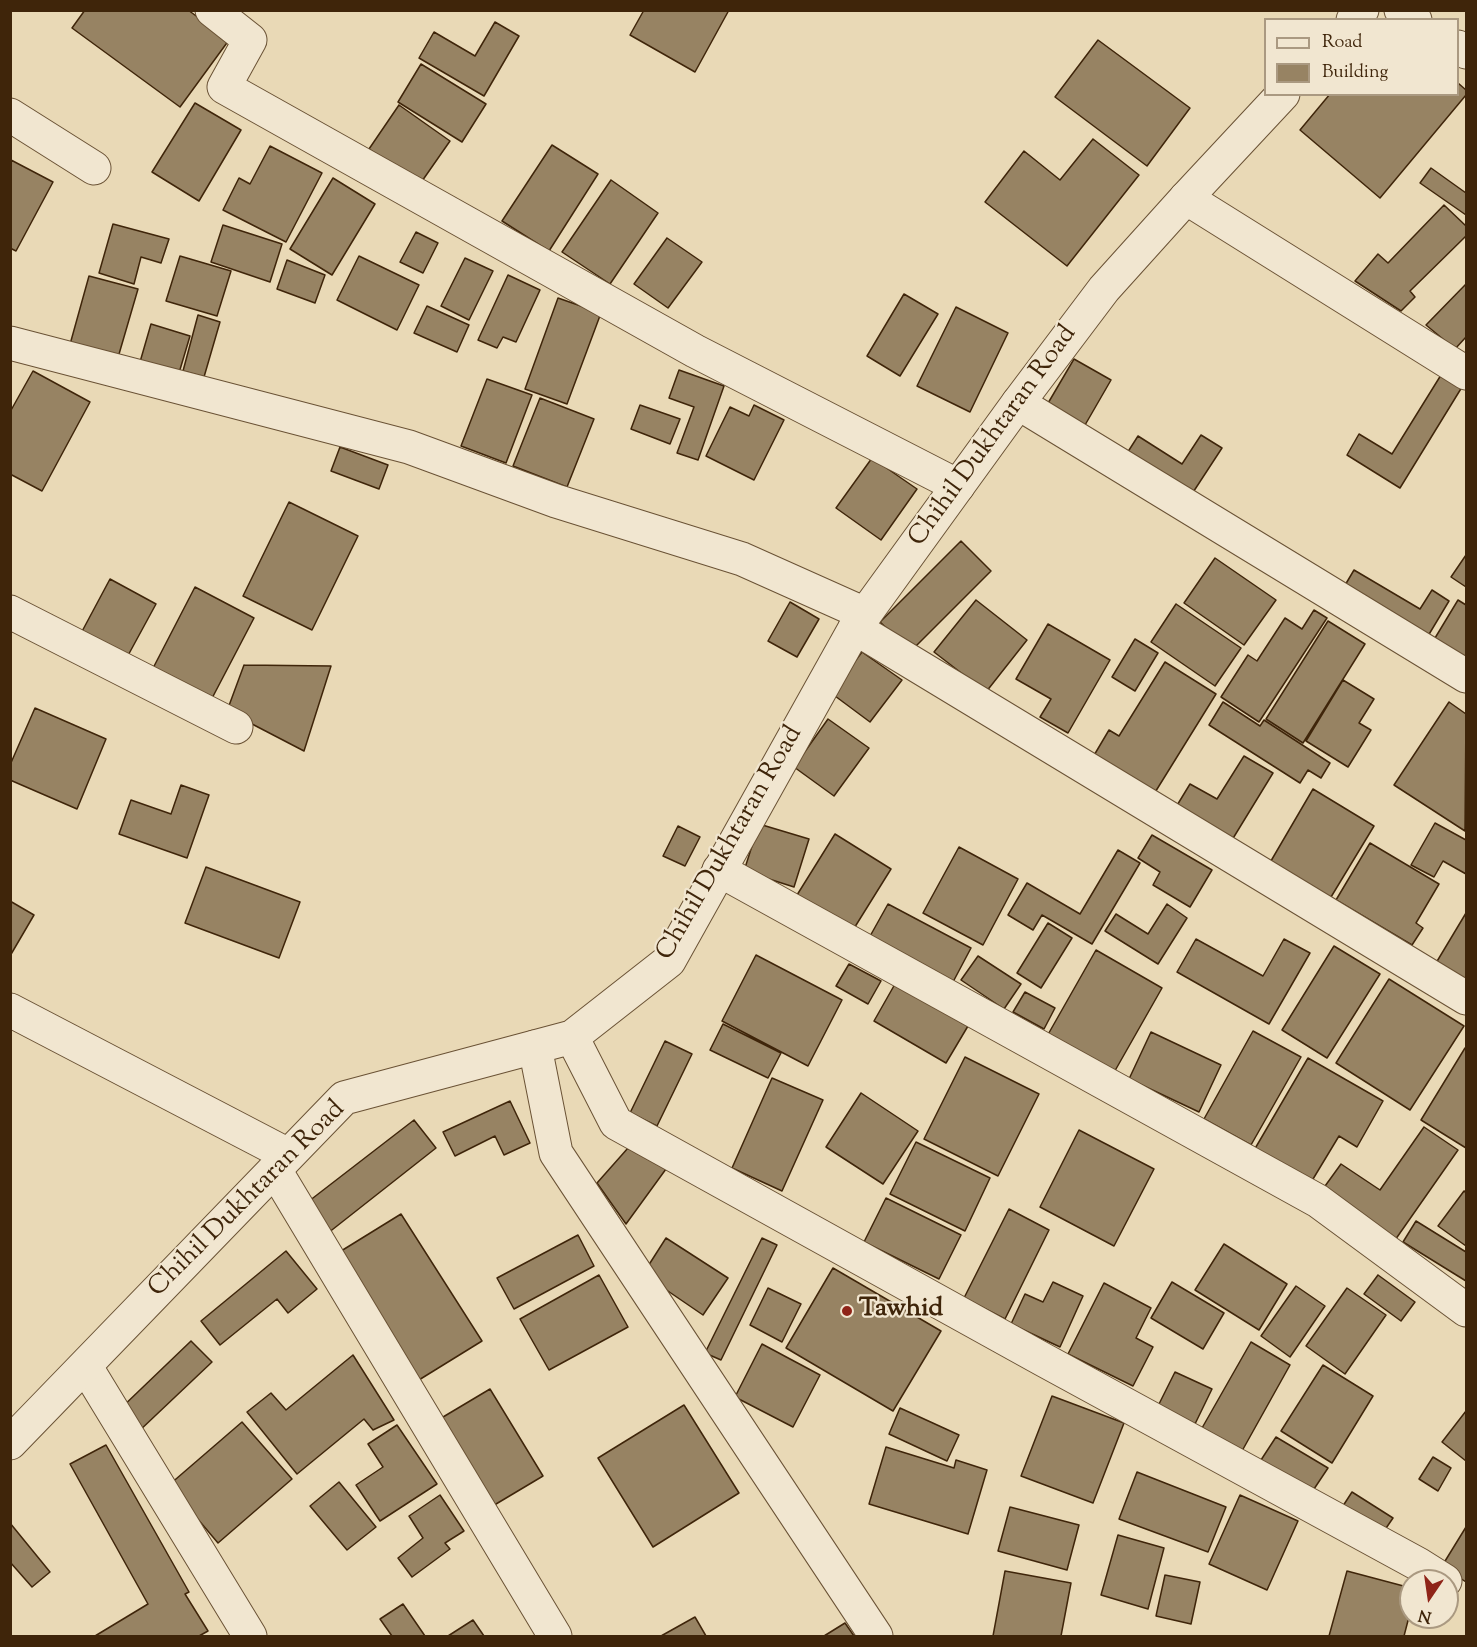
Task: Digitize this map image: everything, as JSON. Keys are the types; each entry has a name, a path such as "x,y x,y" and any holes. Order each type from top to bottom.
{"street":[{"path":"212,10 250,40 224,87 695,351 958,486"},
{"name":"Chihil Dukhtaran Road","path":"10,1443 344,1098 572,1037 669,961 860,621 1104,289 1281,96"},
{"path":"10,115 94,168"},
{"path":"1186,198 1467,373"},
{"path":"10,343 410,447 556,501 742,559 860,621 1467,998"},
{"path":"1018,403 1467,676"},
{"path":"10,612 236,727"},
{"path":"719,870 1318,1201 1467,1310"},
{"path":"10,1010 282,1163 555,1636"},
{"path":"572,1037 616,1123 1426,1569"},
{"path":"535,1047 556,1153 876,1636"},
{"path":"86,1367 250,1636"}],"building":[{"path":"85,10 188,10 229,40 180,107 72,28"},
{"path":"644,10 729,10 695,72 630,35"},
{"path":"495,22 519,36 484,96 419,58 434,32 475,56"},
{"path":"1098,40 1190,108 1147,166 1055,97"},
{"path":"421,64 486,104 462,142 398,102"},
{"path":"1459,84 1466,90 1466,95 1380,198 1300,130 1328,96 1459,96"},
{"path":"195,103 241,130 199,201 152,172"},
{"path":"399,105 450,141 420,184 369,149"},
{"path":"1093,139 1139,175 1067,266 985,202 1024,151 1060,180"},
{"path":"552,145 598,174 549,251 502,221"},
{"path":"270,146 322,173 286,242 223,210 239,178 250,184"},
{"path":"11,160 53,182 16,251 10,248"},
{"path":"1431,168 1466,193 1466,215 1420,183"},
{"path":"333,178 375,204 332,275 290,249"},
{"path":"611,180 658,213 610,284 562,252"},
{"path":"1444,205 1466,226 1466,236 1410,291 1415,297 1401,311 1355,281 1378,254 1388,263"},
{"path":"113,224 169,239 161,263 141,257 134,284 99,273"},
{"path":"223,225 282,244 270,282 211,262"},
{"path":"416,232 438,243 423,273 400,262"},
{"path":"667,238 702,262 668,308 634,284"},
{"path":"180,256 231,271 217,316 166,301"},
{"path":"359,256 419,285 397,330 337,300"},
{"path":"465,258 493,271 469,320 441,306"},
{"path":"287,260 325,275 315,303 277,289"},
{"path":"508,275 540,290 516,342 503,337 497,348 478,340"},
{"path":"89,276 138,289 117,361 69,348"},
{"path":"1466,284 1466,337 1455,349 1426,325"},
{"path":"904,294 938,314 900,376 867,356"},
{"path":"558,298 601,313 567,404 525,389"},
{"path":"427,306 469,325 457,352 414,333"},
{"path":"956,307 1008,333 970,412 917,386"},
{"path":"198,315 220,322 204,377 183,371"},
{"path":"151,324 190,336 179,373 140,362"},
{"path":"1074,359 1111,380 1081,432 1044,410"},
{"path":"679,370 724,386 698,460 677,453 694,407 669,398"},
{"path":"33,371 90,402 42,491 10,474 10,412"},
{"path":"1441,375 1462,387 1400,488 1347,455 1359,434 1392,454"},
{"path":"487,379 532,395 506,463 461,446"},
{"path":"540,398 594,419 567,487 513,466"},
{"path":"640,405 680,419 670,444 631,429"},
{"path":"754,405 784,420 754,480 706,456 730,407 749,416"},
{"path":"1201,435 1222,448 1188,500 1124,458 1138,436 1182,464"},
{"path":"340,447 388,465 379,489 331,471"},
{"path":"872,458 917,489 881,540 836,508"},
{"path":"289,502 358,536 312,630 243,596"},
{"path":"961,541 991,571 911,651 880,622"},
{"path":"1466,555 1466,587 1451,577"},
{"path":"1215,558 1276,600 1244,645 1184,603"},
{"path":"1354,570 1420,609 1432,590 1449,601 1425,641 1341,592"},
{"path":"110,579 156,604 125,661 79,637"},
{"path":"195,587 254,618 209,704 150,674"},
{"path":"976,600 1027,640 986,692 934,652"},
{"path":"1458,600 1466,605 1466,663 1432,643"},
{"path":"790,602 819,619 797,657 768,641"},
{"path":"1176,604 1241,648 1215,686 1151,642"},
{"path":"1314,610 1327,618 1259,722 1221,697 1248,655 1257,661 1285,618 1302,629"},
{"path":"1328,621 1365,644 1303,743 1266,719"},
{"path":"1048,624 1110,660 1068,733 1040,717 1051,699 1016,679"},
{"path":"1135,639 1158,653 1135,691 1112,677"},
{"path":"862,652 902,680 870,722 831,693"},
{"path":"1165,662 1216,694 1154,794 1093,757 1109,730 1119,736"},
{"path":"244,665 331,666 304,751 227,711"},
{"path":"1343,680 1374,699 1359,723 1371,730 1348,767 1306,741"},
{"path":"1223,702 1260,726 1264,720 1330,763 1321,778 1308,770 1300,783 1209,725"},
{"path":"1449,702 1466,714 1465,831 1394,785"},
{"path":"35,708 106,739 77,809 10,780 10,765"},
{"path":"828,719 869,748 834,796 794,767"},
{"path":"1244,756 1273,773 1232,840 1176,807 1190,784 1217,799"},
{"path":"181,785 209,795 187,858 119,834 131,800 171,814"},
{"path":"1313,789 1374,826 1328,902 1268,866"},
{"path":"1435,823 1466,840 1466,874 1443,861 1434,877 1411,865"},
{"path":"759,824 809,839 794,887 744,871"},
{"path":"678,826 700,837 685,866 663,856"},
{"path":"835,834 891,869 853,930 797,895"},
{"path":"1152,835 1212,870 1190,907 1153,885 1160,872 1138,858"},
{"path":"1370,843 1439,884 1416,923 1423,928 1412,945 1336,900"},
{"path":"959,847 1018,879 983,945 923,913"},
{"path":"1118,850 1140,863 1092,944 1042,915 1033,930 1008,915 1027,883 1080,914"},
{"path":"206,867 300,902 279,958 185,923"},
{"path":"10,901 34,915 10,956"},
{"path":"888,904 971,948 953,982 869,938"},
{"path":"1167,904 1187,918 1158,964 1105,931 1116,914 1148,934"},
{"path":"1466,913 1466,981 1436,963"},
{"path":"1048,923 1072,938 1041,988 1017,973"},
{"path":"1196,939 1263,976 1284,939 1310,953 1269,1024 1177,972"},
{"path":"1334,946 1380,974 1327,1058 1282,1030"},
{"path":"1096,950 1162,988 1112,1076 1046,1038"},
{"path":"756,955 842,1000 808,1066 722,1021"},
{"path":"978,956 1021,984 1004,1009 961,980"},
{"path":"849,964 881,981 868,1004 836,986"},
{"path":"1389,979 1464,1026 1410,1110 1336,1063"},
{"path":"895,984 968,1026 946,1063 874,1021"},
{"path":"1025,992 1055,1008 1044,1029 1013,1012"},
{"path":"723,1024 781,1053 768,1078 710,1050"},
{"path":"1253,1031 1301,1057 1251,1145 1204,1119"},
{"path":"1151,1032 1221,1065 1199,1112 1129,1079"},
{"path":"665,1041 692,1054 657,1126 630,1113"},
{"path":"1466,1049 1466,1148 1421,1120"},
{"path":"965,1057 1039,1094 998,1176 924,1139"},
{"path":"1308,1058 1383,1101 1357,1147 1339,1136 1310,1184 1253,1152"},
{"path":"772,1078 823,1100 782,1191 732,1168"},
{"path":"861,1093 918,1131 883,1184 826,1147"},
{"path":"510,1101 530,1143 504,1155 495,1136 455,1156 443,1132"},
{"path":"414,1120 436,1148 323,1237 300,1208"},
{"path":"1424,1127 1458,1150 1393,1243 1320,1193 1341,1164 1380,1190"},
{"path":"1079,1130 1154,1169 1114,1246 1040,1207"},
{"path":"916,1142 990,1178 965,1231 890,1194"},
{"path":"628,1148 666,1169 626,1224 597,1183"},
{"path":"1464,1191 1466,1192 1466,1246 1438,1226"},
{"path":"886,1198 961,1235 939,1279 864,1242"},
{"path":"1009,1209 1049,1230 1005,1319 964,1298"},
{"path":"401,1214 482,1341 414,1383 333,1256"},
{"path":"1416,1221 1466,1252 1466,1281 1403,1242"},
{"path":"578,1235 594,1266 514,1309 497,1278"},
{"path":"666,1238 728,1278 703,1315 643,1274"},
{"path":"762,1238 777,1245 721,1360 705,1353"},
{"path":"1224,1244 1287,1284 1259,1330 1195,1290"},
{"path":"286,1251 317,1289 288,1313 277,1299 220,1345 201,1321"},
{"path":"833,1268 941,1331 893,1411 786,1348"},
{"path":"599,1275 628,1327 549,1370 520,1319"},
{"path":"1378,1275 1415,1302 1401,1321 1364,1294"},
{"path":"1053,1282 1083,1296 1060,1347 1011,1324 1025,1294 1043,1302"},
{"path":"1172,1282 1224,1313 1203,1349 1151,1318"},
{"path":"1104,1283 1151,1308 1136,1338 1153,1347 1133,1386 1068,1354"},
{"path":"1296,1286 1325,1306 1290,1357 1261,1336"},
{"path":"768,1288 801,1304 782,1342 750,1325"},
{"path":"1347,1288 1386,1315 1345,1374 1306,1346"},
{"path":"191,1341 212,1362 137,1433 117,1412"},
{"path":"1251,1342 1290,1365 1242,1451 1202,1428"},
{"path":"762,1344 820,1375 793,1427 735,1397"},
{"path":"353,1355 394,1420 373,1430 364,1419 297,1474 247,1412 271,1393 286,1410"},
{"path":"1323,1365 1373,1396 1332,1463 1281,1431"},
{"path":"1175,1372 1212,1389 1195,1424 1158,1406"},
{"path":"490,1389 543,1476 491,1507 438,1420"},
{"path":"1052,1396 1124,1423 1093,1503 1021,1476"},
{"path":"684,1405 739,1493 653,1547 598,1458"},
{"path":"900,1408 959,1435 947,1461 889,1434"},
{"path":"1466,1411 1466,1461 1442,1442"},
{"path":"242,1422 292,1479 218,1543 169,1485"},
{"path":"397,1425 437,1484 380,1521 356,1485 383,1467 368,1444"},
{"path":"1276,1437 1328,1468 1312,1492 1261,1460"},
{"path":"106,1445 189,1592 185,1594 208,1631 199,1636 95,1636 148,1604 70,1464"},
{"path":"886,1447 954,1468 956,1460 987,1470 968,1534 869,1504"},
{"path":"1433,1457 1451,1468 1438,1491 1419,1479"},
{"path":"1137,1472 1226,1507 1208,1552 1119,1519"},
{"path":"339,1482 376,1527 347,1550 310,1506"},
{"path":"1352,1492 1393,1518 1382,1534 1341,1509"},
{"path":"440,1495 464,1531 445,1543 450,1549 412,1577 398,1558 423,1538 409,1516"},
{"path":"1240,1495 1298,1521 1267,1590 1209,1564"},
{"path":"1010,1507 1079,1525 1067,1570 998,1551"},
{"path":"10,1523 50,1572 32,1587 10,1562"},
{"path":"1466,1527 1466,1582 1459,1577 1459,1569 1446,1569 1442,1566"},
{"path":"1118,1535 1164,1548 1148,1609 1101,1595"},
{"path":"1005,1571 1071,1583 1061,1636 993,1636"},
{"path":"1347,1571 1399,1585 1399,1629 1406,1629 1404,1636 1329,1636"},
{"path":"1165,1575 1200,1582 1191,1624 1156,1616"},
{"path":"403,1604 425,1636 392,1636 380,1619"},
{"path":"695,1617 706,1636 661,1636"},
{"path":"473,1620 484,1636 448,1636"},
{"path":"845,1623 854,1636 824,1636"}],"place":[{"name":"Tawhid","path":"847,1311"}]}
